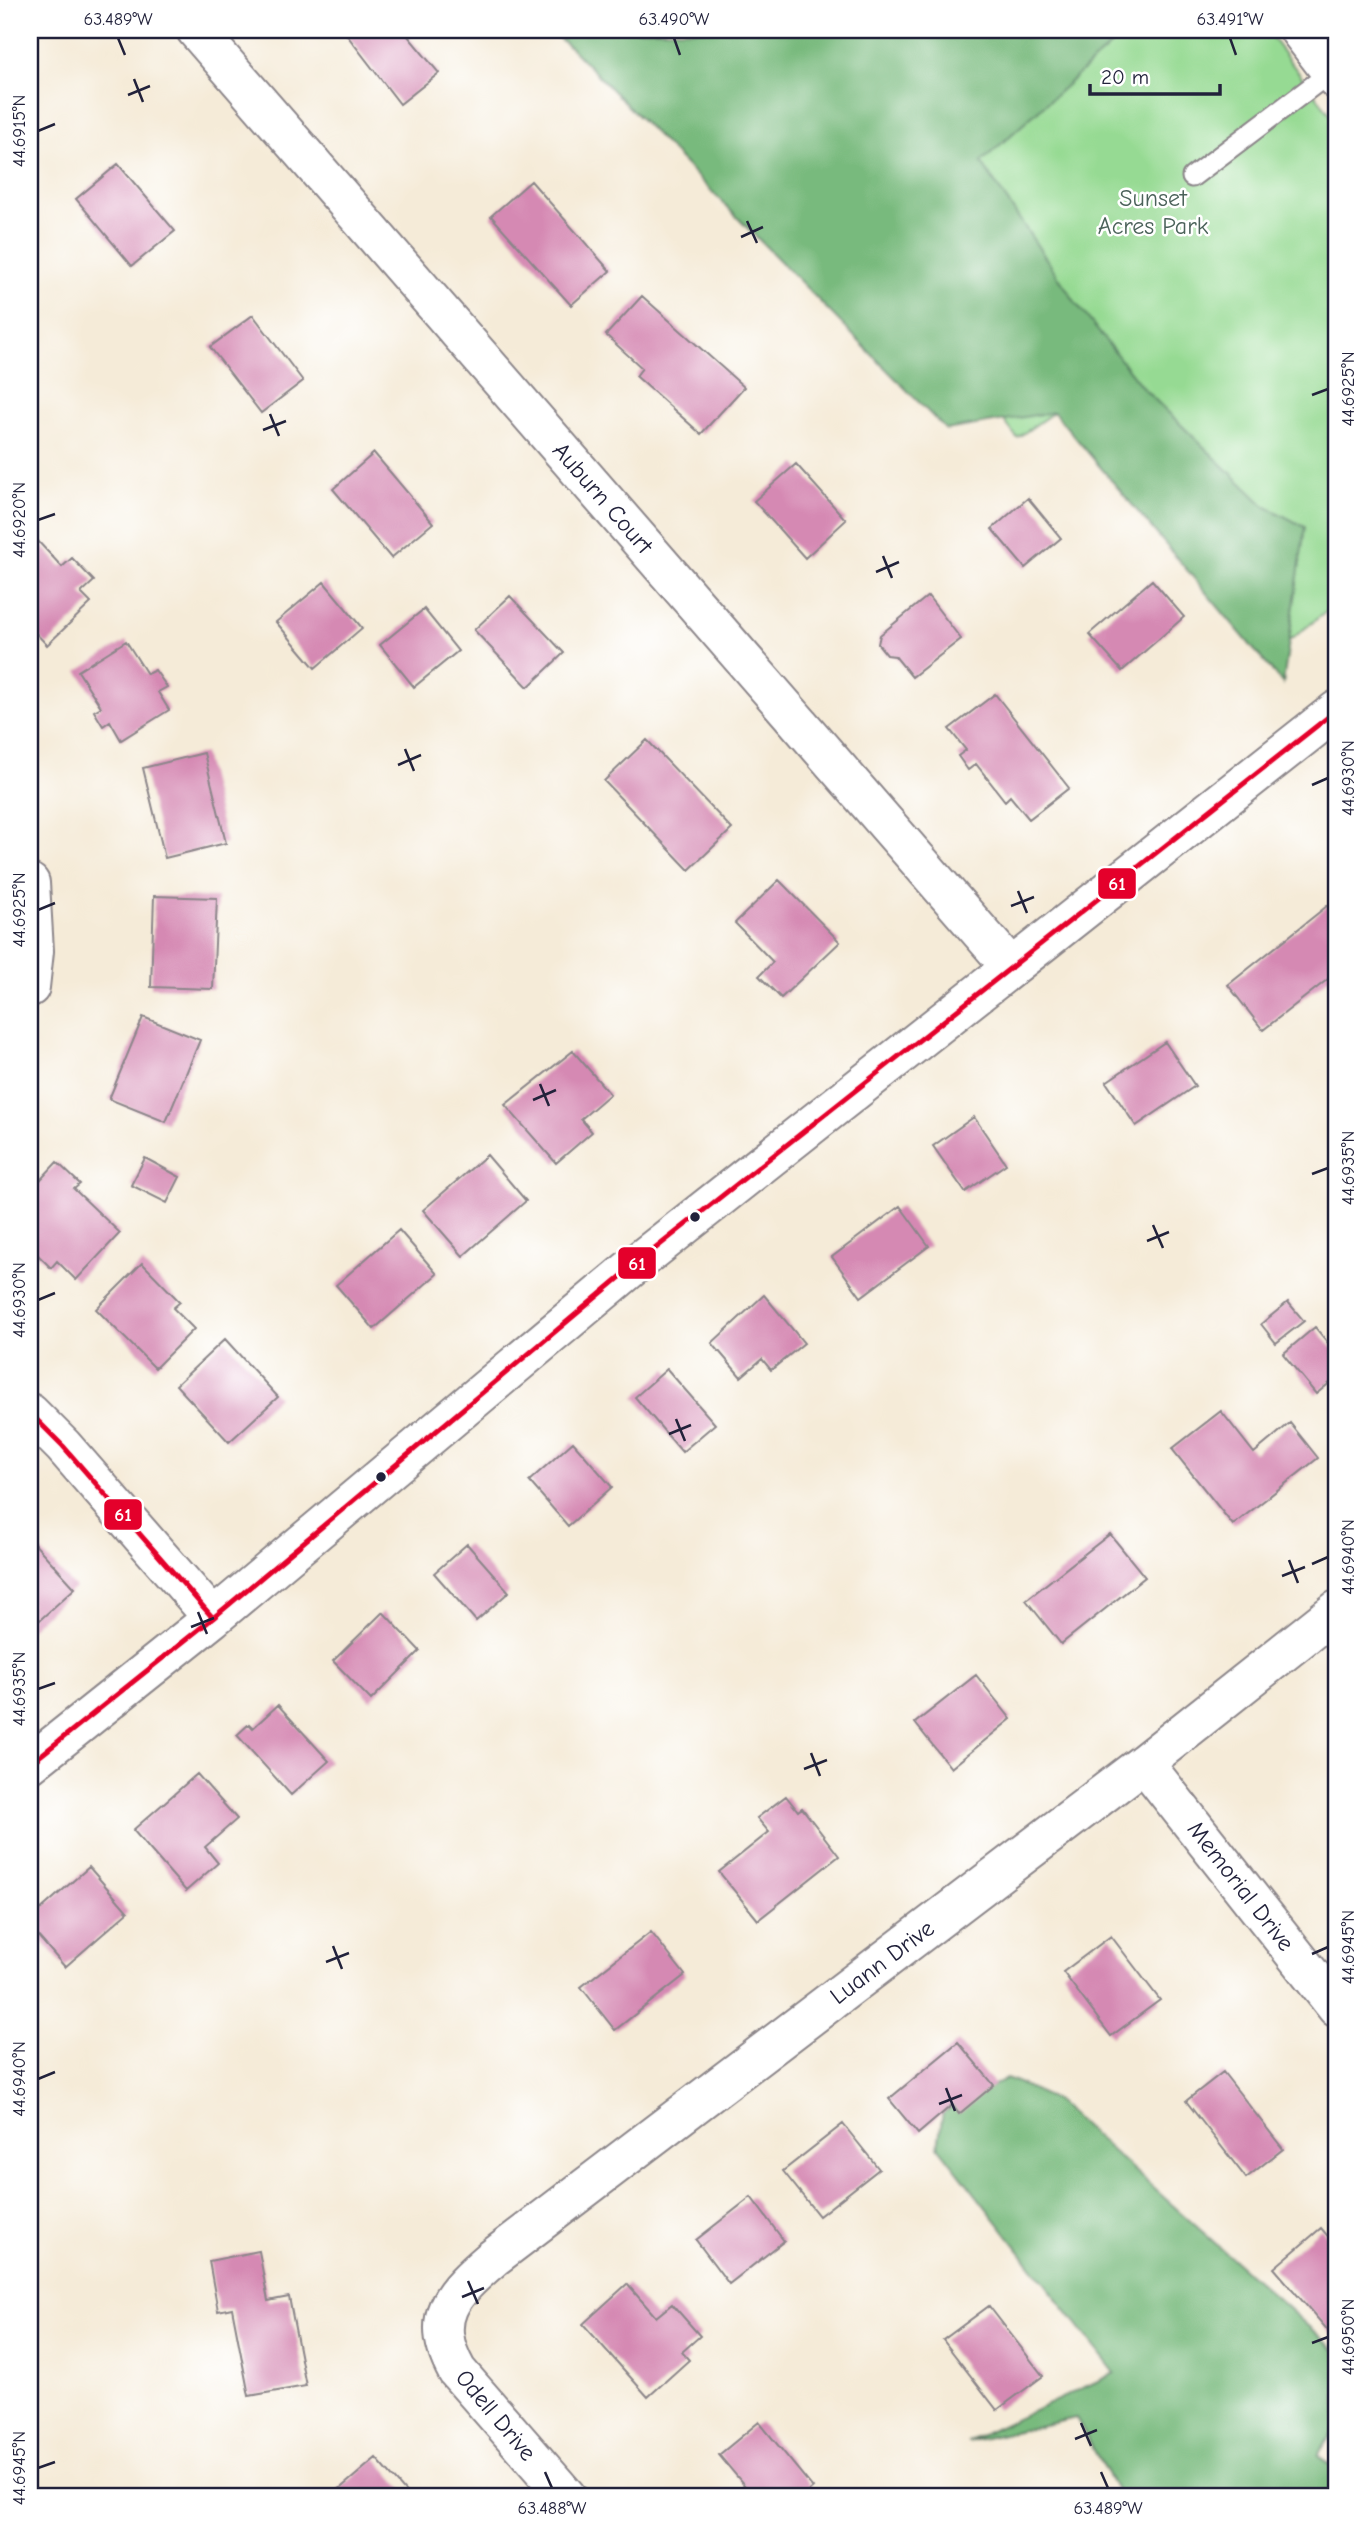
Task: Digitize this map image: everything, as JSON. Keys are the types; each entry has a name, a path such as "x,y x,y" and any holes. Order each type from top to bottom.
{"street":[{"name":"Auburn Court","path":"196,30 1010,966"},
{"path":"1299,30 1334,76"},
{"path":"30,1764 213,1618 637,1264 1010,966 1337,710"},
{"path":"30,883 34,951 30,987"},
{"path":"30,1413 63,1446 213,1618"},
{"name":"Luann Drive","path":"442,2324 465,2282 493,2258 1144,1763 1337,1610"},
{"name":"Memorial Drive","path":"1144,1763 1337,2008"},
{"name":"Odell Drive","path":"442,2324 446,2351 457,2371 567,2497"}],"lane":[{"path":"1192,177 1334,76"}],"green space":[{"path":"549,30 1128,30 981,162 1076,303 1143,388 1265,506 1305,527 1283,684 1054,412 946,430 572,49"},
{"name":"Sunset Acres Park","path":"884,30 1266,30 1337,123 1337,603 1289,641 1054,412 1017,438 885,264"},
{"path":"1007,2078 1055,2100 1337,2352 1337,2425 1318,2455 1337,2471 1337,2497 1120,2497 1076,2418 967,2442 1115,2373 938,2146 943,2112"}],"building":[{"path":"343,30 403,30 439,73 400,104"},
{"path":"118,164 175,231 132,266 76,199"},
{"path":"531,181 610,271 571,305 491,216"},
{"path":"642,296 744,387 701,434 636,376 642,368 606,335"},
{"path":"253,315 303,381 261,413 210,347"},
{"path":"374,453 433,523 391,558 333,489"},
{"path":"796,464 846,520 805,558 754,501"},
{"path":"1028,498 1061,538 1025,568 992,529"},
{"path":"35,538 62,567 72,558 94,581 81,593 91,603 47,645 30,627 30,543"},
{"path":"1152,580 1184,617 1122,671 1089,634"},
{"path":"324,582 362,628 315,668 276,622"},
{"path":"510,596 564,653 528,687 474,630"},
{"path":"928,596 961,639 912,677 895,656 887,655 878,644 880,635"},
{"path":"424,609 458,651 414,687 380,645"},
{"path":"126,641 147,674 155,670 167,687 158,692 169,710 121,740 110,721 103,726 94,711 101,707 78,671"},
{"path":"995,694 1069,788 1029,819 1010,796 1005,801 976,764 968,770 958,756 966,750 949,729"},
{"path":"647,740 732,829 689,870 604,781"},
{"path":"204,753 226,843 165,858 143,768"},
{"path":"779,880 840,942 781,998 759,976 773,962 735,923"},
{"path":"154,896 217,898 213,989 151,987"},
{"path":"1337,898 1337,972 1263,1030 1228,985"},
{"path":"143,1017 200,1040 166,1122 109,1099"},
{"path":"1165,1042 1195,1086 1136,1126 1106,1082"},
{"path":"573,1051 610,1094 581,1119 592,1132 556,1163 505,1105"},
{"path":"974,1117 1006,1164 965,1192 933,1146"},
{"path":"487,1155 526,1201 463,1256 423,1210"},
{"path":"145,1158 180,1177 167,1203 131,1185"},
{"path":"57,1162 80,1184 74,1189 120,1233 76,1280 57,1261 51,1268 30,1247 30,1191"},
{"path":"900,1206 929,1246 861,1297 832,1257"},
{"path":"399,1230 437,1274 374,1329 336,1285"},
{"path":"142,1263 180,1302 173,1308 194,1329 155,1368 96,1309"},
{"path":"764,1295 804,1343 771,1370 762,1359 741,1377 712,1343"},
{"path":"1288,1302 1304,1321 1276,1343 1261,1324"},
{"path":"1315,1327 1337,1354 1337,1377 1316,1394 1283,1354"},
{"path":"225,1339 278,1397 229,1442 176,1385"},
{"path":"667,1369 715,1424 682,1452 635,1397"},
{"path":"1221,1411 1254,1453 1290,1423 1318,1458 1233,1525 1172,1449"},
{"path":"573,1442 612,1487 568,1526 529,1481"},
{"path":"1110,1534 1145,1577 1061,1644 1026,1600"},
{"path":"30,1539 75,1588 30,1629"},
{"path":"467,1544 509,1592 476,1621 434,1573"},
{"path":"383,1612 420,1651 371,1700 333,1661"},
{"path":"976,1675 1011,1719 951,1768 915,1723"},
{"path":"278,1705 329,1761 291,1795 237,1735 249,1724 253,1728"},
{"path":"197,1774 237,1819 205,1847 218,1863 186,1891 133,1830"},
{"path":"786,1796 798,1811 802,1808 839,1856 758,1920 719,1872 769,1832 757,1818"},
{"path":"89,1867 128,1912 65,1967 30,1927 30,1919"},
{"path":"651,1932 685,1975 615,2030 581,1987"},
{"path":"1111,1936 1160,2000 1111,2036 1063,1972"},
{"path":"958,2042 994,2085 959,2114 952,2105 918,2134 889,2099"},
{"path":"1223,2072 1283,2149 1246,2178 1186,2101"},
{"path":"843,2124 879,2169 819,2216 783,2171"},
{"path":"751,2197 784,2241 729,2284 696,2240"},
{"path":"1321,2228 1337,2247 1337,2341 1274,2268"},
{"path":"259,2251 268,2301 289,2297 306,2386 249,2396 232,2308 218,2311 209,2261"},
{"path":"627,2284 656,2317 672,2304 700,2336 682,2352 689,2360 648,2397 583,2324"},
{"path":"989,2306 1043,2376 997,2410 943,2340"},
{"path":"759,2422 813,2488 802,2497 754,2497 719,2455"},
{"path":"376,2458 410,2497 330,2497"}],"transit line":[{"name":"61","path":"30,1764 213,1618 637,1263 1337,710"},
{"name":"61","path":"30,1413 63,1446 213,1618"}]}
